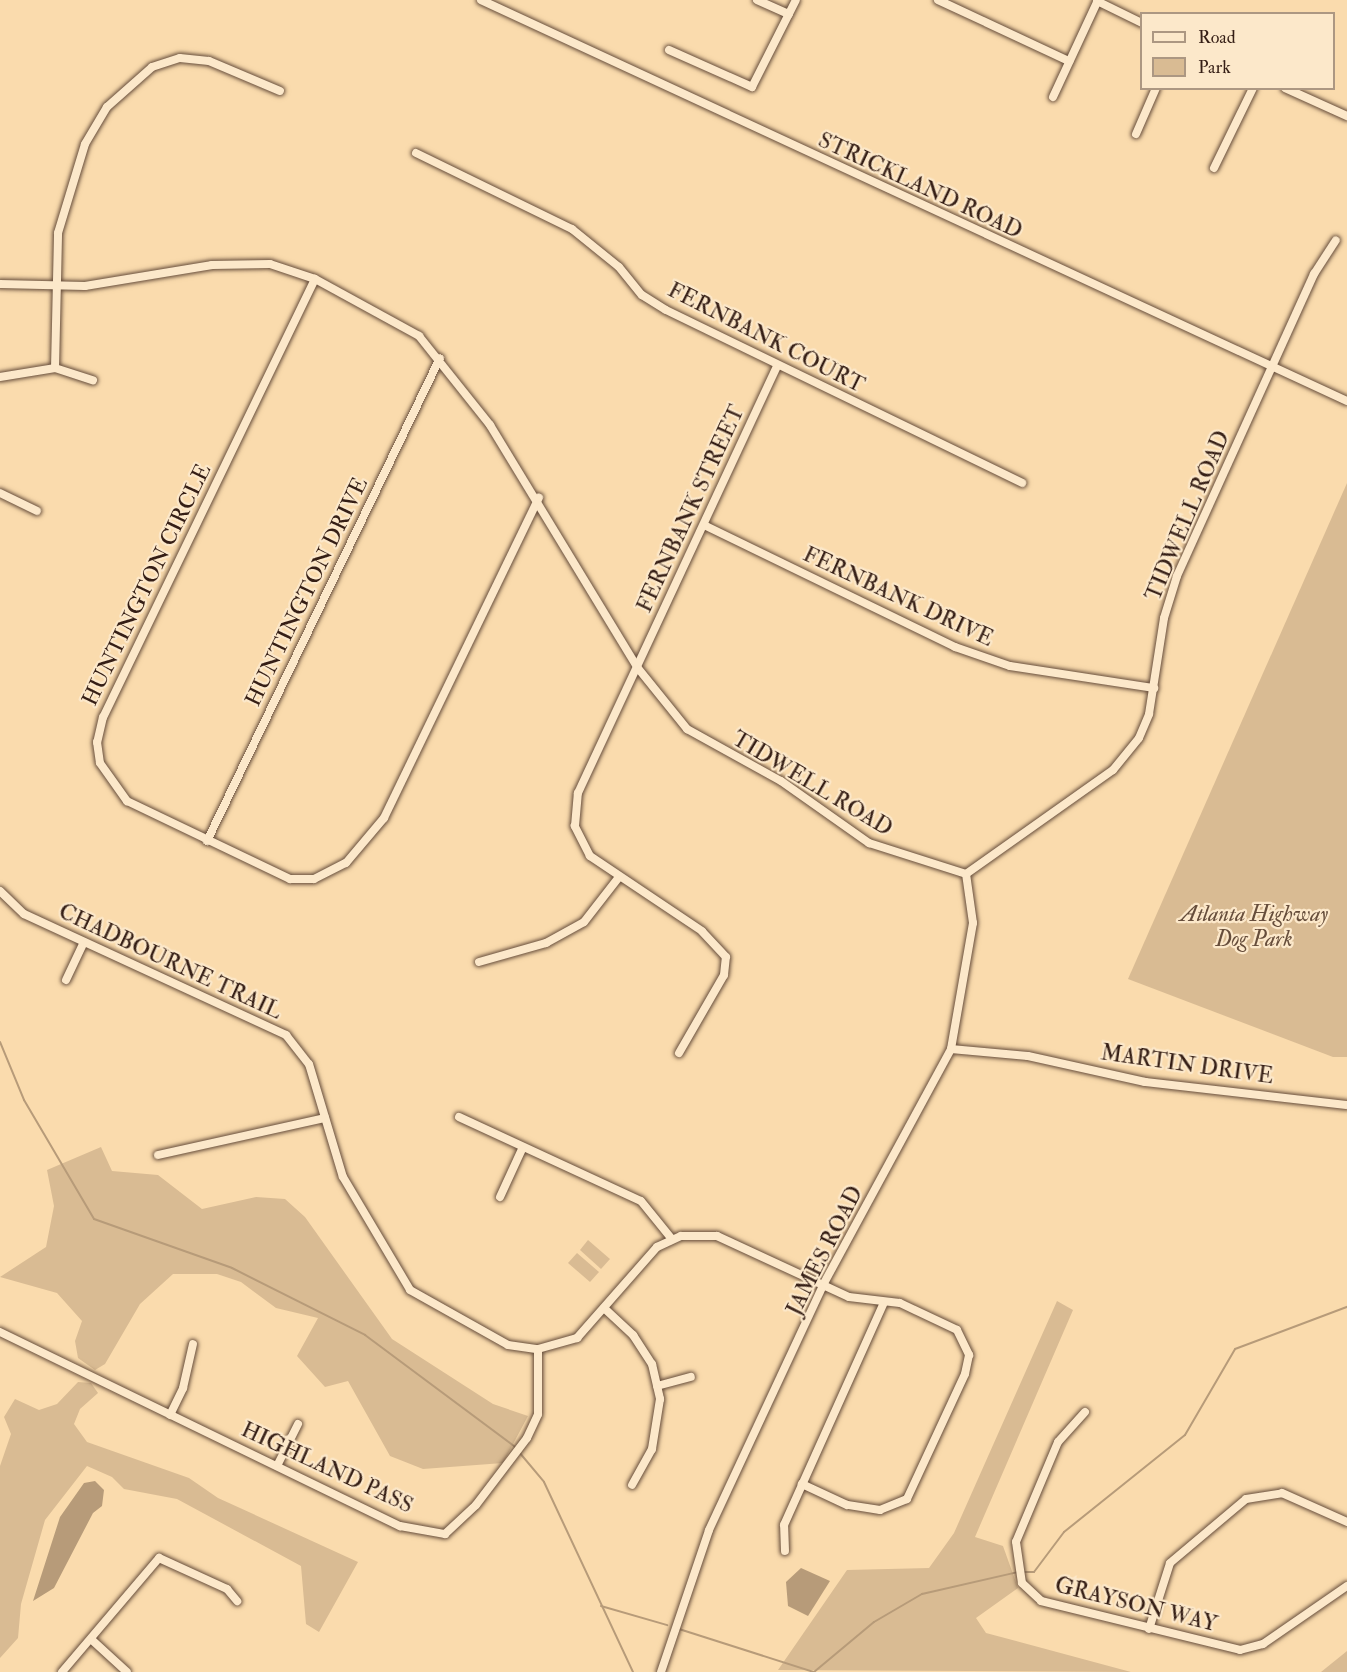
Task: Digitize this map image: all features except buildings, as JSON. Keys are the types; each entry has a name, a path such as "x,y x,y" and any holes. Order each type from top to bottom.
{"street":[{"name":"STRICKLAND ROAD","path":"481,0 1347,401"},
{"path":"758,0 789,14"},
{"path":"669,50 752,87 796,0"},
{"path":"938,0 1069,61"},
{"path":"1053,97 1097,1 1140,22"},
{"path":"55,368 58,233 93,124 136,79 166,61 194,59 280,92"},
{"path":"1136,134 1155,90"},
{"path":"1214,168 1252,90"},
{"path":"1289,90 1347,116"},
{"name":"FERNBANK COURT","path":"416,153 572,229 619,267 642,295 777,366 1022,483"},
{"name":"TIDWELL ROAD","path":"0,284 56,286 116,283 244,261 315,279 419,336 440,358 539,498 637,667 687,729 726,754 781,782 869,843 966,874 1113,770 1139,738 1154,688 1164,618 1178,576 1270,367 1320,261 1336,240"},
{"name":"HUNTINGTON CIRCLE","path":"315,279 103,717 97,742 104,774 127,801 207,841 302,880 335,869 363,847 384,818 539,498"},
{"name":"HUNTINGTON DRIVE","path":"207,841 440,358"},
{"name":"FERNBANK STREET","path":"678,1053 724,975 726,957 702,931 590,856 575,825 578,793 706,526 777,366"},
{"path":"0,377 55,368 93,380"},
{"path":"0,493 37,511"},
{"name":"FERNBANK DRIVE","path":"706,526 955,647 1010,666 1154,688"},
{"name":"JAMES ROAD","path":"661,1672 709,1530 823,1285 951,1049 973,923 966,874"},
{"path":"479,962 546,943 584,922 619,877"},
{"name":"CHADBOURNE TRAIL","path":"0,891 24,914 286,1035 309,1064 343,1177 410,1290 508,1345 538,1349 577,1338 671,1238"},
{"path":"66,980 84,942"},
{"name":"MARTIN DRIVE","path":"951,1049 1028,1056 1145,1082 1347,1105"},
{"path":"459,1117 641,1201 671,1238 717,1236 849,1297 900,1303 957,1330 969,1355 965,1374 907,1499 880,1510 847,1504 802,1484"},
{"path":"158,1155 325,1118"},
{"path":"500,1197 524,1147"},
{"path":"785,1551 784,1524 885,1302"},
{"path":"603,1308 633,1335 652,1364 657,1386 652,1449 632,1485"},
{"name":"HIGHLAND PASS","path":"0,1332 400,1526 445,1534 476,1505 527,1438 538,1414 538,1349"},
{"path":"170,1415 193,1344"},
{"path":"657,1386 691,1377"},
{"name":"GRAYSON WAY","path":"1084,1412 1058,1442 1016,1542 1015,1564 1022,1583 1041,1601 1240,1650 1263,1644 1347,1586"},
{"path":"277,1466 298,1424"},
{"path":"1149,1629 1170,1563 1246,1499 1282,1493 1347,1522"},
{"path":"62,1672 92,1640 159,1558 227,1590 237,1601"},
{"path":"92,1640 128,1672"}],"green space":[{"name":"Atlanta Highway Dog Park","path":"1347,483 1347,1057 1333,1057 1128,979"},
{"path":"101,1147 112,1171 158,1175 202,1209 256,1197 285,1199 305,1217 392,1339 493,1404 528,1416 503,1463 423,1469 390,1456 348,1381 325,1387 297,1356 318,1318 276,1308 241,1282 217,1274 173,1274 140,1304 105,1364 95,1370 78,1358 75,1341 82,1321 57,1293 0,1277 46,1247 54,1206 47,1170"},
{"path":"588,1240 610,1259 601,1269 580,1250"},
{"path":"577,1253 599,1272 590,1282 568,1263"},
{"path":"1057,1301 1073,1310 975,1537 1003,1546 1018,1588 976,1618 986,1633 1131,1672 778,1670 847,1570 929,1568 954,1533"},
{"path":"78,1382 91,1383 98,1393 80,1409 74,1424 87,1442 189,1478 218,1498 358,1562 319,1632 306,1624 301,1566 177,1499 124,1489 112,1477 87,1466 45,1520 21,1604 18,1638 0,1658 0,1466 11,1434 4,1417 15,1399 39,1410 57,1404"},
{"path":"1347,1651 1347,1672 1321,1672"}],"shaded area":[{"path":"95,1481 104,1490 102,1506 93,1513 54,1588 33,1601 60,1517 84,1483"},
{"path":"801,1568 830,1581 808,1616 788,1606 786,1582"}],"waterway":[{"path":"0,1042 24,1100 94,1219 232,1268 365,1335 515,1447"},
{"path":"1023,1572 1034,1572 1064,1532 1185,1435 1235,1349 1347,1307"},
{"path":"519,1452 544,1482 633,1672"},
{"path":"814,1672 874,1622 922,1594 1018,1572"},
{"path":"601,1606 667,1625"},
{"path":"679,1629 814,1672"}]}
